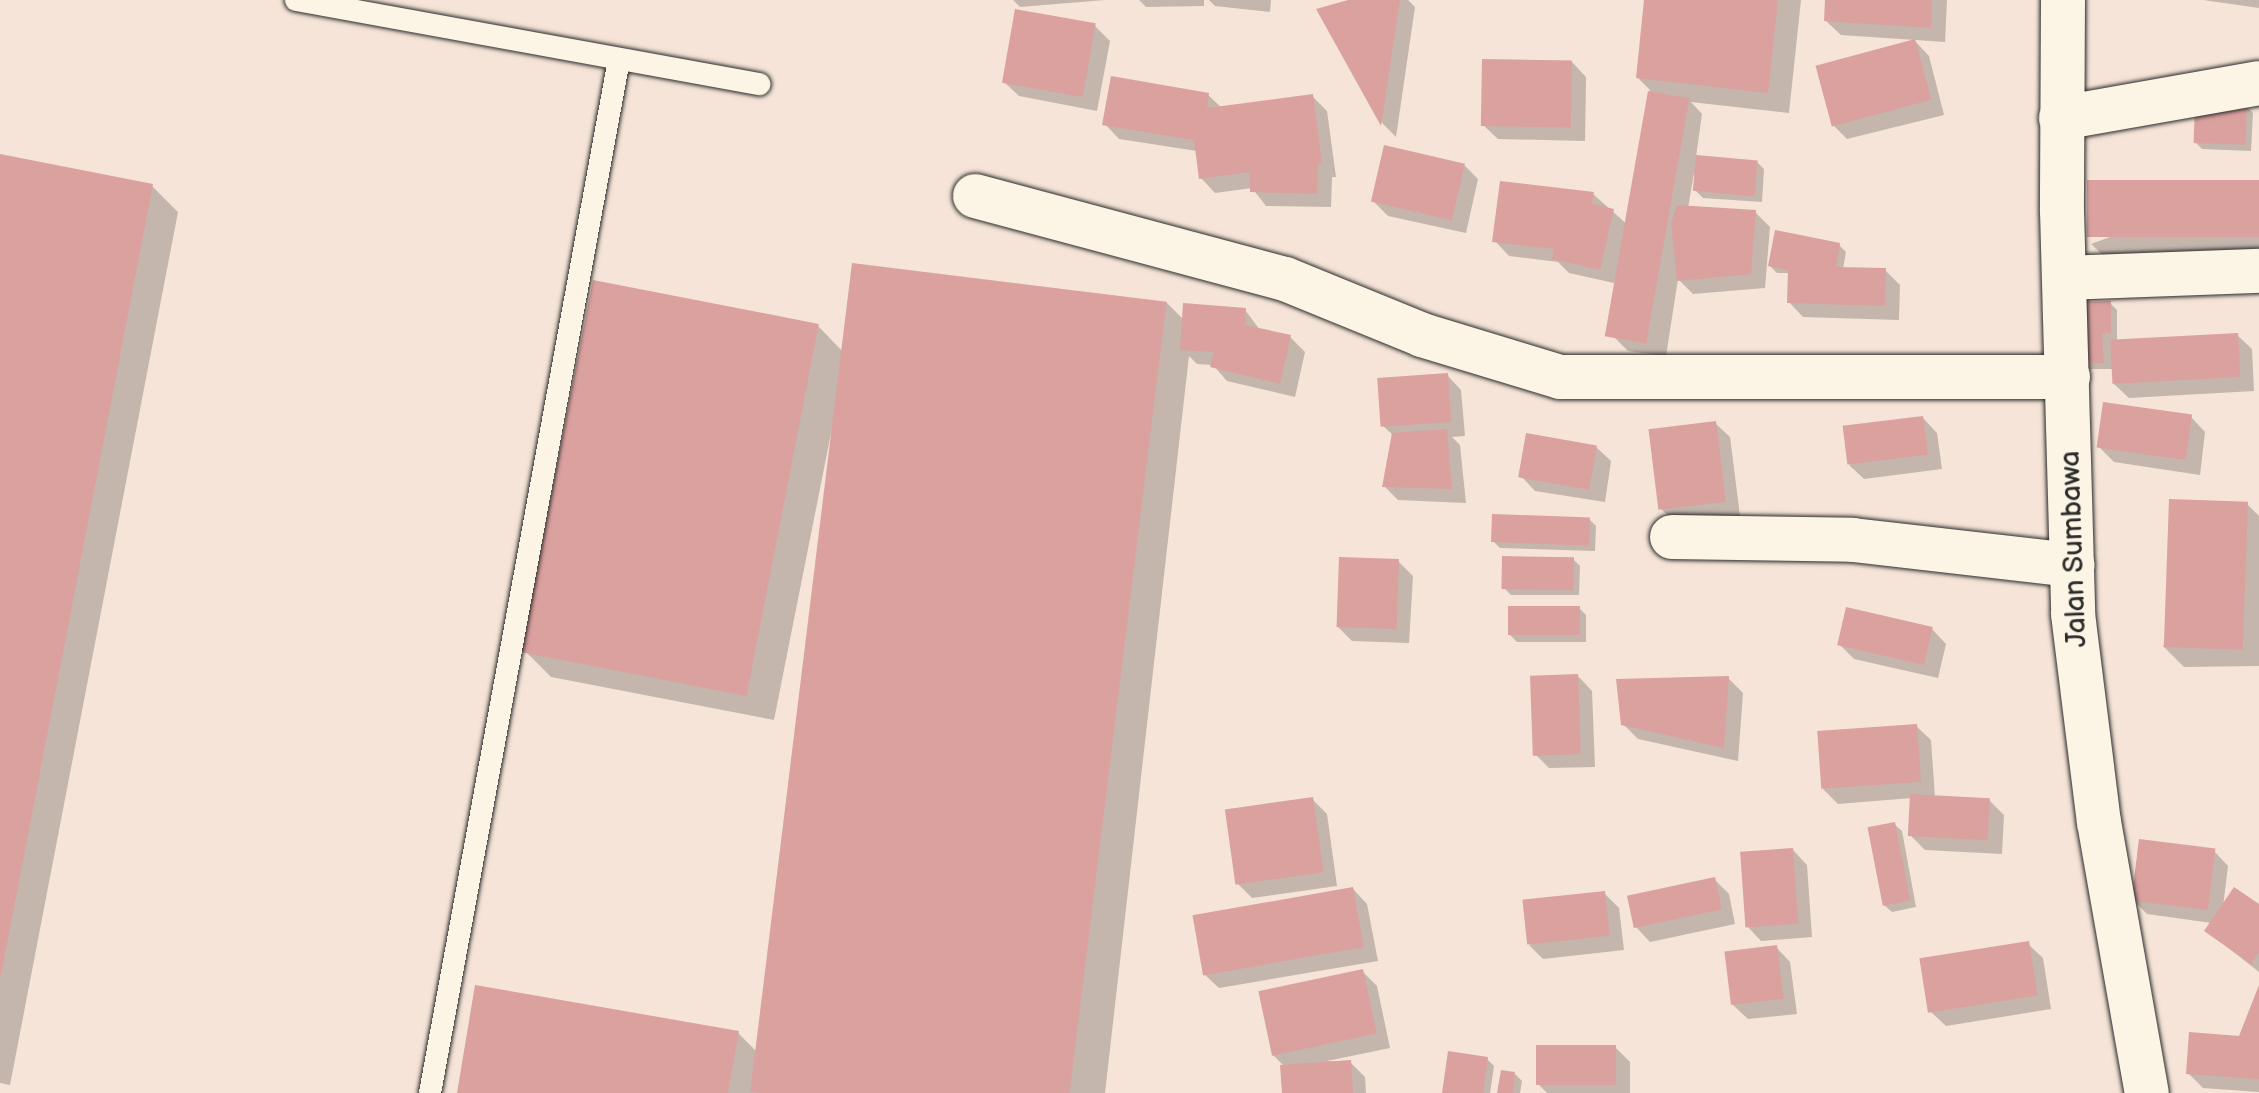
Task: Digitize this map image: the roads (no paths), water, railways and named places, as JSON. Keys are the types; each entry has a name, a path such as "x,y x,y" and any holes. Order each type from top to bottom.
{"street":[{"name":"Jalan Sumbawa","path":"2063,0 2061,118 2073,565 2080,681 2099,822 2147,1093"},
{"path":"2061,118 2259,83"},
{"path":"975,196 1285,279 1422,335 1560,377 2068,377"},
{"path":"2065,278 2259,271"},
{"path":"1672,537 1853,540 2073,565"}],"lane":[{"path":"296,0 759,84"},
{"path":"430,1093 619,59"}]}
